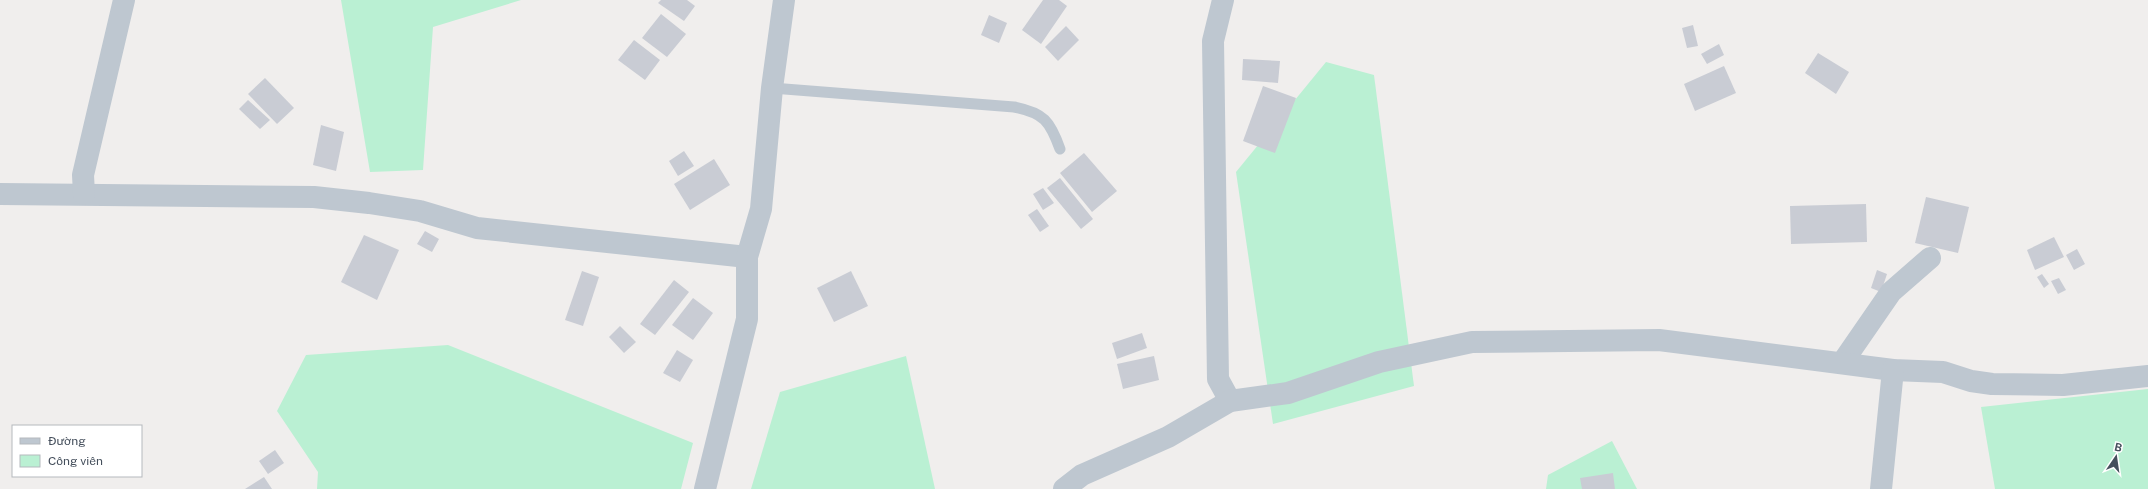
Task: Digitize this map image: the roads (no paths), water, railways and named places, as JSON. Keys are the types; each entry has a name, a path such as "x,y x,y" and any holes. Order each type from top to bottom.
{"street":[{"path":"84,194 83,175 124,0"},
{"path":"706,489 747,319 747,257 761,209 772,88 784,0"},
{"path":"1223,0 1213,41 1218,379 1230,401"},
{"path":"0,194 314,197 420,211 478,228 747,257"},
{"path":"1842,363 1891,292 1930,258"},
{"path":"1064,489 1082,475 1168,437 1230,401 1288,393 1379,362 1472,342 1659,340 1893,370 1943,372 1971,381 1992,384 2063,385 2148,376"},
{"path":"1881,489 1893,370"}],"lane":[{"path":"772,88 1014,107 1039,114 1048,122 1054,130 1060,149"}]}
